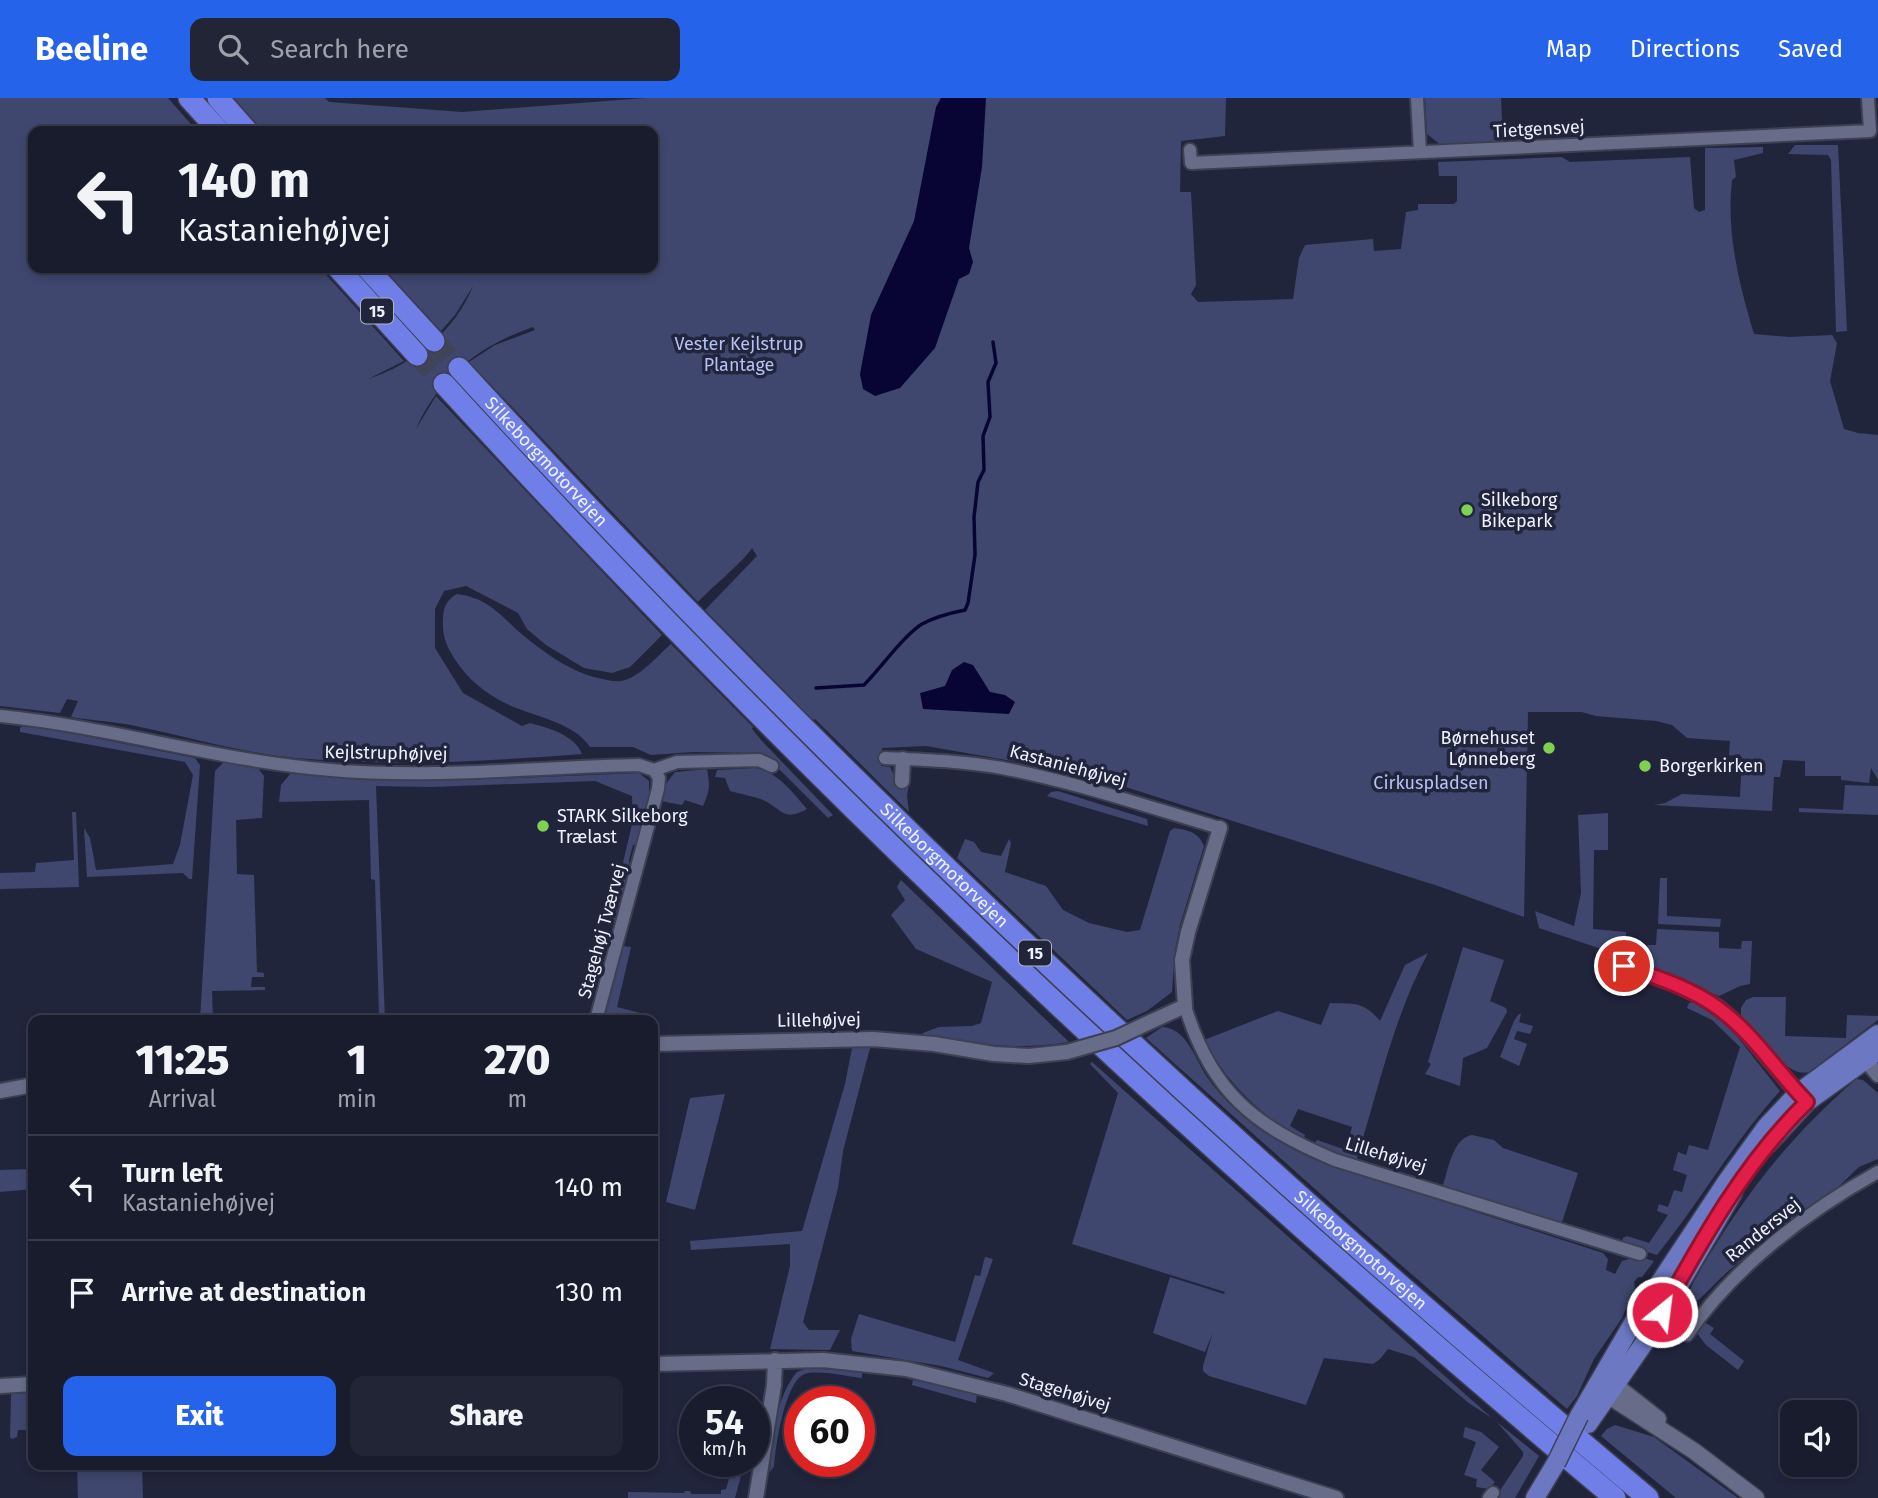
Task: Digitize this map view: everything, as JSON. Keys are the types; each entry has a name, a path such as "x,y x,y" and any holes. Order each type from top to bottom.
{"highway":[{"path":"189,98 214,126"},
{"path":"218,98 243,126"},
{"name":"15","path":"343,273 417,355"},
{"name":"15","path":"372,273 433,341"},
{"name":"Silkeborgmotorvejen","path":"1615,1498 1276,1205 967,918 685,638 451,376 907,830 1090,1005 1405,1291 1648,1498"}],"main road":[{"path":"1608,1387 1633,1323 1766,1127 1867,1053 1878,1034"},
{"path":"1535,1498 1584,1420 1649,1336 1737,1188 1803,1098"},
{"path":"1608,1387 1756,1498"}],"street":[{"path":"1418,98 1420,152"},
{"name":"Tietgensvej","path":"1190,150 1191,163 1870,131 1868,98"},
{"name":"Kejlstruphøjvej","path":"0,716 46,720 276,763 331,770 409,774 639,765 654,769 677,762 759,760 772,766"},
{"name":"Kastaniehøjvej","path":"885,758 1002,768 1054,780 1220,828"},
{"path":"902,780 903,759"},
{"name":"Stagehøj Tværvej","path":"597,1015 658,789 659,778 654,769"},
{"name":"Lillehøjvej","path":"1220,828 1182,960 1185,1006 1200,1049 1211,1069 1232,1096 1258,1119 1295,1143 1335,1160 1640,1254"},
{"path":"1624,966 1689,991 1718,1007 1743,1030 1803,1098"},
{"name":"Lillehøjvej","path":"658,1044 873,1038 1029,1056 1067,1052 1116,1038 1185,1006"},
{"path":"1867,1053 1878,1075"},
{"path":"0,1091 28,1086"},
{"name":"Randersvej","path":"1687,1335 1704,1309 1741,1272 1797,1225 1848,1189 1878,1172"},
{"path":"756,1498 774,1385 775,1360"},
{"name":"Stagehøjvej","path":"658,1364 823,1360 870,1364 951,1378 1336,1498"},
{"path":"0,1386 28,1384"}],"green space":[{"path":"0,98 168,98 193,126 28,126 28,273 325,273 404,361 368,379 385,373 431,344 455,317 473,286 455,315 441,331 388,273 658,273 658,126 259,126 234,98 325,98 329,102 462,112 645,98 1226,98 1225,136 1181,141 1180,192 1191,192 1196,285 1191,294 1198,302 1293,299 1299,258 1305,245 1373,239 1374,251 1401,249 1406,212 1418,210 1418,204 1454,204 1457,201 1457,176 1439,176 1438,162 1562,157 1570,162 1690,157 1694,208 1699,212 1705,210 1705,148 1763,147 1763,153 1734,160 1736,177 1732,180 1731,199 1735,258 1754,334 1789,337 1832,335 1837,343 1830,381 1844,429 1878,435 1878,780 1871,768 1869,783 1841,780 1841,776 1805,776 1805,761 1783,760 1780,777 1774,777 1772,811 1654,805 1665,803 1682,794 1740,797 1742,757 1729,755 1730,741 1687,738 1672,725 1656,721 1596,716 1582,712 1528,712 1524,917 1438,886 1070,771 926,746 882,748 881,766 890,767 898,783 909,783 909,812 815,719 813,720 705,610 757,556 752,548 698,602 469,362 495,345 535,330 533,327 496,343 463,365 449,379 425,410 416,429 436,396 662,635 630,667 612,673 584,668 546,645 527,629 518,613 466,586 444,591 435,609 435,648 463,693 522,726 530,723 560,733 573,742 582,754 475,761 332,761 277,756 136,726 71,717 78,701 67,699 60,713 0,706"},
{"path":"1425,98 1501,98 1503,141 1441,145 1427,134"},
{"path":"1795,145 1838,145 1847,331 1836,332 1831,160 1828,155 1788,154"},
{"path":"457,594 487,604 524,636 568,667 598,678 625,680 644,669 671,644 753,727 762,741 833,815 828,818 774,764 757,753 693,752 651,755 633,747 590,747 583,738 562,725 515,708 491,695 460,667 446,642 443,632 444,612 448,602"},
{"path":"25,724 195,758 200,765 192,879 183,873 87,877 84,828 90,838 96,870 173,864 180,845 193,775 185,762 20,732 20,728"},
{"path":"224,762 257,767 264,776 262,818 236,820 237,874 254,875 257,972 264,973 264,977 252,977 251,987 265,987 265,990 212,991 213,1015 200,1015 215,771"},
{"path":"755,768 778,778 807,809 788,815 763,800 730,791 725,778 715,777 717,770"},
{"path":"707,769 709,788 703,806 685,800 682,805 661,801 665,785 675,772"},
{"path":"291,773 396,780 639,773 649,781 649,799 637,844 633,845 614,924 610,918 633,820 632,796 595,781 431,787 376,786 385,1015 379,1015 375,880 371,879 369,800 279,802 281,785"},
{"path":"1845,785 1878,786 1878,815 1799,812 1799,808 1843,810"},
{"path":"1058,791 1147,819 1148,826 1047,796"},
{"path":"72,812 76,812 79,887 0,889 0,873 35,872 36,863 74,860"},
{"path":"1608,813 1608,850 1594,850 1593,929 1626,932 1626,944 1635,945 1625,957 1539,928 1535,911 1574,926 1581,893 1578,815"},
{"path":"1174,828 1192,832 1204,846 1180,925 1172,992 1147,1011 1127,1020 957,858 965,839 974,842 981,852 1001,856 1009,839 1011,843 1005,872 1046,886 1063,910 1089,923 1127,932 1140,930 1170,831"},
{"path":"1660,878 1667,878 1667,916 1721,919 1720,927 1658,924"},
{"path":"901,880 1069,1042 1013,1046 921,1037 923,1033 939,1027 972,1026 981,1023 992,982 916,949 891,915 905,900 897,887"},
{"path":"1657,929 1719,932 1719,948 1741,949 1742,941 1752,941 1750,984 1719,996 1656,971 1647,958 1647,945 1656,945"},
{"path":"623,946 631,947 617,1007 648,1015 605,1015"},
{"path":"1463,947 1504,960 1490,1001 1506,1008 1507,1012 1487,1048 1463,1058 1460,1086 1425,1074 1431,1064 1428,1062"},
{"path":"1428,953 1396,1028 1357,1158 1314,1144 1317,1140 1346,1150 1352,1127 1298,1109 1290,1126 1305,1135 1303,1140 1272,1120 1234,1084 1204,1040 1278,1011 1321,1025 1330,1003 1363,1007 1380,1021 1405,965"},
{"path":"1753,997 1786,997 1785,1036 1846,1038 1847,1015 1878,1016 1878,1020 1809,1072 1800,1072 1772,1053 1741,1017 1741,1008 1746,1000"},
{"path":"1693,1002 1728,1025 1780,1091 1747,1130 1657,1255 1625,1245 1623,1238 1627,1236 1649,1243 1668,1215 1657,1211 1659,1204 1668,1207 1674,1190 1682,1192 1687,1175 1673,1170 1678,1152 1686,1155 1689,1145 1708,1150 1740,1047 1712,1020 1687,1008 1689,1003"},
{"path":"1519,1014 1519,1022 1533,1026 1530,1034 1517,1031 1514,1039 1527,1044 1519,1066 1500,1057"},
{"path":"1162,1027 1171,1029 1184,1039 1207,1077 1243,1116 1271,1137 1302,1154 1603,1253 1608,1259 1606,1270 1615,1274 1622,1261 1638,1258 1654,1261 1642,1277 1638,1277 1634,1282 1635,1287 1622,1318 1594,1359 1577,1396 1567,1409 1146,1038"},
{"path":"852,1048 870,1048 843,1151 838,1188 803,1322 809,1330 840,1330 830,1350 770,1349 790,1266 790,1244 691,1250 690,1241 802,1231 845,1084"},
{"path":"1092,1062 1492,1418 1470,1404 1414,1357 1388,1349 1373,1364 1324,1358 1306,1405 1209,1376 1203,1371 1203,1366 1213,1332 1205,1352 1153,1333 1170,1277 1224,1294 1225,1292 1072,1244 1118,1093 1090,1064"},
{"path":"1856,1079 1863,1080 1878,1093 1878,1159 1859,1167 1836,1189 1774,1233 1726,1273 1675,1323 1701,1269 1750,1193 1799,1134"},
{"path":"725,1094 695,1210 666,1202 690,1098"},
{"path":"1472,1135 1494,1140 1503,1148 1578,1173 1561,1225 1442,1188 1455,1149 1465,1137"},
{"path":"28,1169 28,1189 0,1192 0,1170"},
{"path":"985,1257 993,1259 958,1360 994,1373 988,1378 941,1366 852,1351 851,1339 859,1314 955,1342 975,1275 980,1276"},
{"path":"1704,1322 1714,1328 1710,1334 1744,1361 1738,1370 1706,1345 1696,1332"},
{"path":"808,1368 862,1372 862,1378 808,1373 800,1377 793,1386 788,1386 797,1372"},
{"path":"913,1380 977,1393 976,1403 912,1385"},
{"path":"28,1393 28,1430 18,1430 17,1437 12,1439 10,1437 11,1394"},
{"path":"784,1394 784,1410 774,1466 770,1472 776,1419"},
{"path":"1497,1422 1539,1456 1515,1498 1495,1498 1523,1456 1523,1452"},
{"path":"1615,1425 1654,1437 1738,1498 1676,1498 1601,1436"},
{"path":"1465,1427 1481,1432 1499,1447 1481,1470 1495,1482 1489,1489 1476,1487 1477,1479 1464,1475 1476,1442 1463,1437"},
{"path":"77,1470 142,1470 143,1498 78,1498"},
{"path":"729,1477 741,1477 735,1498 628,1498 628,1492 690,1491 691,1494 721,1494 721,1490 726,1489"}],"shaded area":[{"path":"941,98 986,98 982,167 969,248 973,262 969,274 959,279 935,348 900,388 875,396 863,389 860,374 871,315 914,221 936,107"},
{"path":"964,662 973,665 990,692 1005,695 1015,702 1009,714 923,709 920,693 945,686 952,670"}],"waterway":[{"path":"816,688 864,685 915,629 932,619 965,610 975,555 974,517 978,482 984,470 983,436 990,417 988,382 996,363 993,342"}],"tunnel":[{"path":"434,341 459,368"},
{"path":"417,355 444,384"}],"place":[{"name":"Silkeborg Bikepark","path":"1467,510"},
{"name":"Børnehuset Lønneberg","path":"1549,748"},
{"name":"Borgerkirken","path":"1645,766"},
{"name":"STARK Silkeborg Trælast","path":"543,826"}],"route":[{"path":"1624,966 1689,991 1718,1007 1743,1030 1807,1102 1759,1154 1662,1312"}],"park label":[{"name":"Vester Kejlstrup Plantage","path":"739,354"},
{"name":"Cirkuspladsen","path":"1431,783"}]}
